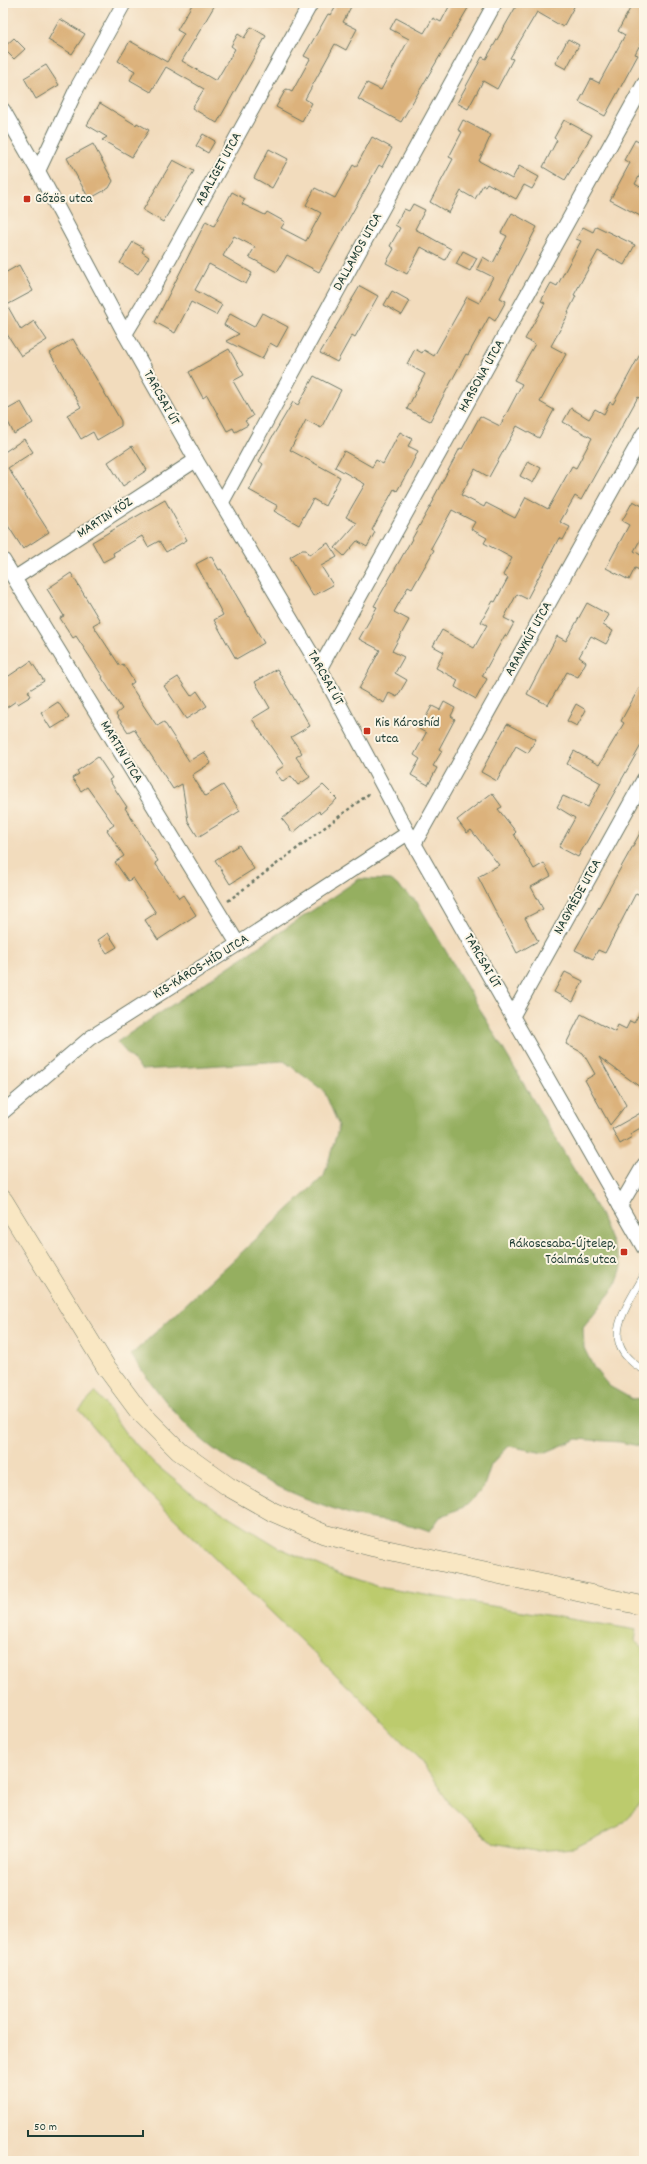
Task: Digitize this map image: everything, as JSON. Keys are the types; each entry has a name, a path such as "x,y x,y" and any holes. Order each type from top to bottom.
{"main road":[{"path":"3,1200 106,1366 138,1410 179,1451 229,1487 273,1512 324,1534 374,1547 644,1606"}],"street":[{"path":"38,171 77,88 124,3"},
{"name":"ABALIGET UTCA","path":"125,334 153,288 311,3"},
{"name":"DALLAMOS UTCA","path":"222,502 495,3"},
{"name":"HARSONA UTCA","path":"320,668 644,84"},
{"name":"TARCSAI ÚT","path":"3,110 38,171 125,334 196,460 320,668 411,839 513,1015 644,1248"},
{"name":"ARANYKÚT UTCA","path":"411,839 644,433"},
{"name":"MARTIN KÖZ","path":"14,578 196,460"},
{"name":"MARTIN UTCA","path":"3,560 238,944"},
{"name":"NAGYRÉDE UTCA","path":"513,1015 644,779"},
{"name":"KIS-KÁROS-HÍD UTCA","path":"3,1112 90,1038 238,944 411,839"},
{"path":"620,1206 644,1165"}],"lane":[{"path":"644,1275 624,1308 618,1329 619,1343 624,1354 644,1369"}],"path":[{"path":"217,910 382,784"}],"green space":[{"path":"359,879 391,880 417,902 600,1214 622,1267 615,1287 583,1327 584,1348 594,1368 609,1386 632,1399 644,1398 644,1447 620,1442 577,1439 544,1453 509,1446 491,1465 483,1489 466,1506 440,1517 430,1531 411,1525 353,1515 295,1494 258,1477 223,1455 195,1434 175,1413 131,1355 324,1176 339,1126 324,1091 284,1061 142,1070 117,1042"},
{"path":"96,1392 126,1434 155,1464 189,1492 280,1548 337,1573 383,1588 637,1630 635,1640 644,1650 644,1801 617,1827 574,1848 535,1851 493,1843 450,1804 420,1760 358,1696 149,1494 79,1410"}],"building":[{"path":"193,3 216,3 182,61 216,81 235,49 231,46 238,34 244,38 251,27 266,36 217,123 192,108 204,89 166,67 151,92 130,80 135,71 118,61 130,41 167,62 184,34 177,30"},
{"path":"338,3 353,3 343,22 357,29 346,50 335,44 305,99 312,103 302,121 276,107 286,89 292,92 310,59 304,56 328,14 331,15"},
{"path":"451,3 471,3 401,122 358,99 367,83 381,90 409,39 390,29 396,18 424,33 433,18 441,22"},
{"path":"518,3 576,3 563,27 537,12 510,58 513,59 497,89 483,81 468,109 457,103 482,57 486,59"},
{"path":"633,3 644,3 644,37 635,54 638,55 605,116 579,102 591,79 599,83 625,35 618,31"},
{"path":"60,19 85,34 72,54 48,40"},
{"path":"14,38 25,49 14,59 3,48"},
{"path":"568,39 579,45 566,69 555,63"},
{"path":"46,65 59,85 36,99 24,78"},
{"path":"100,103 136,125 137,123 149,130 132,157 102,140 107,137 87,125"},
{"path":"463,120 491,135 479,161 512,179 519,166 539,177 532,189 524,185 516,199 487,183 485,186 483,185 475,199 461,191 449,213 430,202 453,159 449,157 462,132 458,130"},
{"path":"564,120 592,135 565,180 543,167 557,140 554,138"},
{"path":"203,134 215,141 208,153 196,146"},
{"path":"372,137 392,148 382,167 379,165 319,272 287,255 277,272 249,257 255,247 234,236 223,256 252,273 246,284 209,264 195,290 222,305 216,315 191,302 175,333 155,322 206,221 214,226 232,192 245,199 242,204 265,215 267,212 285,222 281,228 306,241 321,213 306,205 315,188 335,198 353,165 356,167"},
{"path":"635,140 644,145 644,167 635,184 644,189 644,218 610,200 630,163 624,160"},
{"path":"93,144 113,181 109,188 89,199 67,158"},
{"path":"269,149 288,159 272,188 254,178"},
{"path":"173,160 194,171 163,222 143,210"},
{"path":"413,204 425,210 415,229 451,249 445,260 421,247 407,274 386,263 394,249 390,246 400,228 395,225 404,209 409,211"},
{"path":"512,213 537,227 500,298 506,301 495,321 489,317 468,355 466,354 430,421 407,409 425,374 407,364 415,349 422,353 424,350 434,356 467,297 479,303 493,277 477,269 483,257 493,263 507,236 501,233"},
{"path":"596,226 635,245 624,265 598,251 574,295 576,296 568,312 569,313 551,346 566,354 540,402 554,410 539,438 517,426 489,477 475,469 461,495 484,507 486,503 515,518 526,497 548,509 572,466 576,468 592,438 563,422 571,408 589,419 595,409 604,414 610,402 613,404 644,347 644,401 638,397 581,500 575,496 560,522 570,527 563,540 559,538 527,599 517,594 504,618 514,623 507,636 505,635 482,676 487,679 476,699 455,687 458,680 436,668 444,652 433,646 442,630 474,648 487,625 481,622 493,601 495,602 508,578 503,575 512,558 484,543 487,538 471,529 475,522 452,510 431,548 434,550 412,589 408,587 394,612 409,620 392,651 404,657 395,673 407,680 397,697 389,693 384,703 359,689 380,650 359,639 377,607 374,606 434,500 433,499 460,448 462,449 480,416 500,426 522,384 514,380 535,344 525,339 545,303 541,301 551,283 557,286 581,241 576,239 583,227 593,232"},
{"path":"133,242 144,248 142,252 149,257 138,274 120,263"},
{"path":"463,251 477,258 470,271 456,264"},
{"path":"19,265 33,291 7,305 21,330 34,321 47,340 21,356 3,328 3,274"},
{"path":"360,286 378,296 355,337 352,335 337,362 320,353"},
{"path":"392,291 410,301 402,315 384,305"},
{"path":"262,313 288,327 277,347 270,343 262,359 226,341 239,334 224,325 230,314 254,327"},
{"path":"73,339 121,421 121,426 97,440 93,432 81,439 67,415 81,407 50,353"},
{"path":"229,349 244,375 233,381 253,416 245,421 248,425 235,432 233,428 227,431 207,395 203,398 189,372"},
{"path":"314,376 341,390 321,428 306,420 290,450 340,477 325,506 313,499 299,525 274,511 278,506 249,490 263,464 259,461 271,439 293,402 298,405"},
{"path":"21,402 33,423 14,434 3,412"},
{"path":"400,432 412,439 408,446 418,451 397,491 394,489 372,530 375,532 367,547 357,541 344,556 335,548 357,523 346,517 365,484 335,467 344,451 372,467 376,460 383,464"},
{"path":"24,439 33,452 8,468 49,532 23,549 3,518 3,453"},
{"path":"132,446 147,470 123,486 108,462"},
{"path":"528,461 541,468 533,483 520,476"},
{"path":"165,500 187,540 166,552 159,541 148,547 142,536 113,553 114,556 103,562 92,542"},
{"path":"633,501 644,507 644,533 634,551 644,557 644,572 635,568 629,580 606,568 629,525 622,521"},
{"path":"328,543 337,557 321,566 333,585 313,596 290,557 302,550 306,550 309,555"},
{"path":"211,556 219,570 221,569 264,643 236,659 214,620 223,615 196,564"},
{"path":"71,573 100,621 93,625 120,666 123,664 134,682 130,685 157,726 164,722 189,761 204,752 211,763 192,775 205,796 223,785 240,811 198,837 188,821 182,784 173,789 134,729 128,732 116,714 122,709 102,678 103,677 76,636 73,638 60,618 64,616 47,589"},
{"path":"587,603 609,615 603,625 613,631 606,644 591,636 579,657 586,662 578,677 567,672 548,705 527,694 557,636 566,641"},
{"path":"31,661 44,681 28,691 31,696 18,704 16,701 3,710 3,680"},
{"path":"277,669 310,726 291,737 302,753 296,757 310,777 298,785 291,776 283,782 275,772 284,766 252,719 270,708 255,682"},
{"path":"178,677 191,696 197,691 207,706 186,719 164,686"},
{"path":"644,679 644,740 578,857 559,847 575,818 557,807 563,796 588,807 601,783 567,764 574,751 599,765 624,723 621,721"},
{"path":"58,702 69,718 51,729 41,713"},
{"path":"444,702 455,708 451,716 455,719 439,749 442,751 433,766 437,768 428,785 411,775 420,759 414,755 426,733 419,729 432,706 440,710"},
{"path":"576,704 586,710 577,726 567,721"},
{"path":"507,724 536,739 528,753 516,746 497,781 481,772"},
{"path":"98,757 112,778 109,780 127,807 125,808 158,861 155,863 179,898 183,895 196,915 158,940 145,920 156,913 133,878 128,881 115,862 124,856 107,830 114,825 87,787 81,791 72,778 79,774 77,771"},
{"path":"323,785 337,799 320,814 319,811 293,833 282,819"},
{"path":"492,793 502,807 498,809 516,832 514,834 534,869 544,863 551,876 531,887 543,909 525,918 538,941 517,953 478,877 499,865 471,830 467,833 457,820"},
{"path":"644,826 644,897 636,893 605,953 598,950 593,959 575,950"},
{"path":"239,845 254,869 230,884 215,860"},
{"path":"108,933 117,947 107,953 98,940"},
{"path":"565,972 583,981 573,1002 554,992"},
{"path":"644,1005 644,1090 599,1057 626,1105 610,1125 585,1080 595,1074 583,1053 566,1044 581,1014 615,1032 618,1025 626,1029 630,1021 634,1023"},
{"path":"644,1111 644,1126 630,1134 632,1137 620,1144 612,1129"}],"place":[{"name":"Gőzös utca","path":"27,199"},
{"name":"Kis Károshíd utca","path":"367,731"},
{"name":"Rákoscsaba-Újtelep, Tóalmás utca","path":"624,1252"}]}
